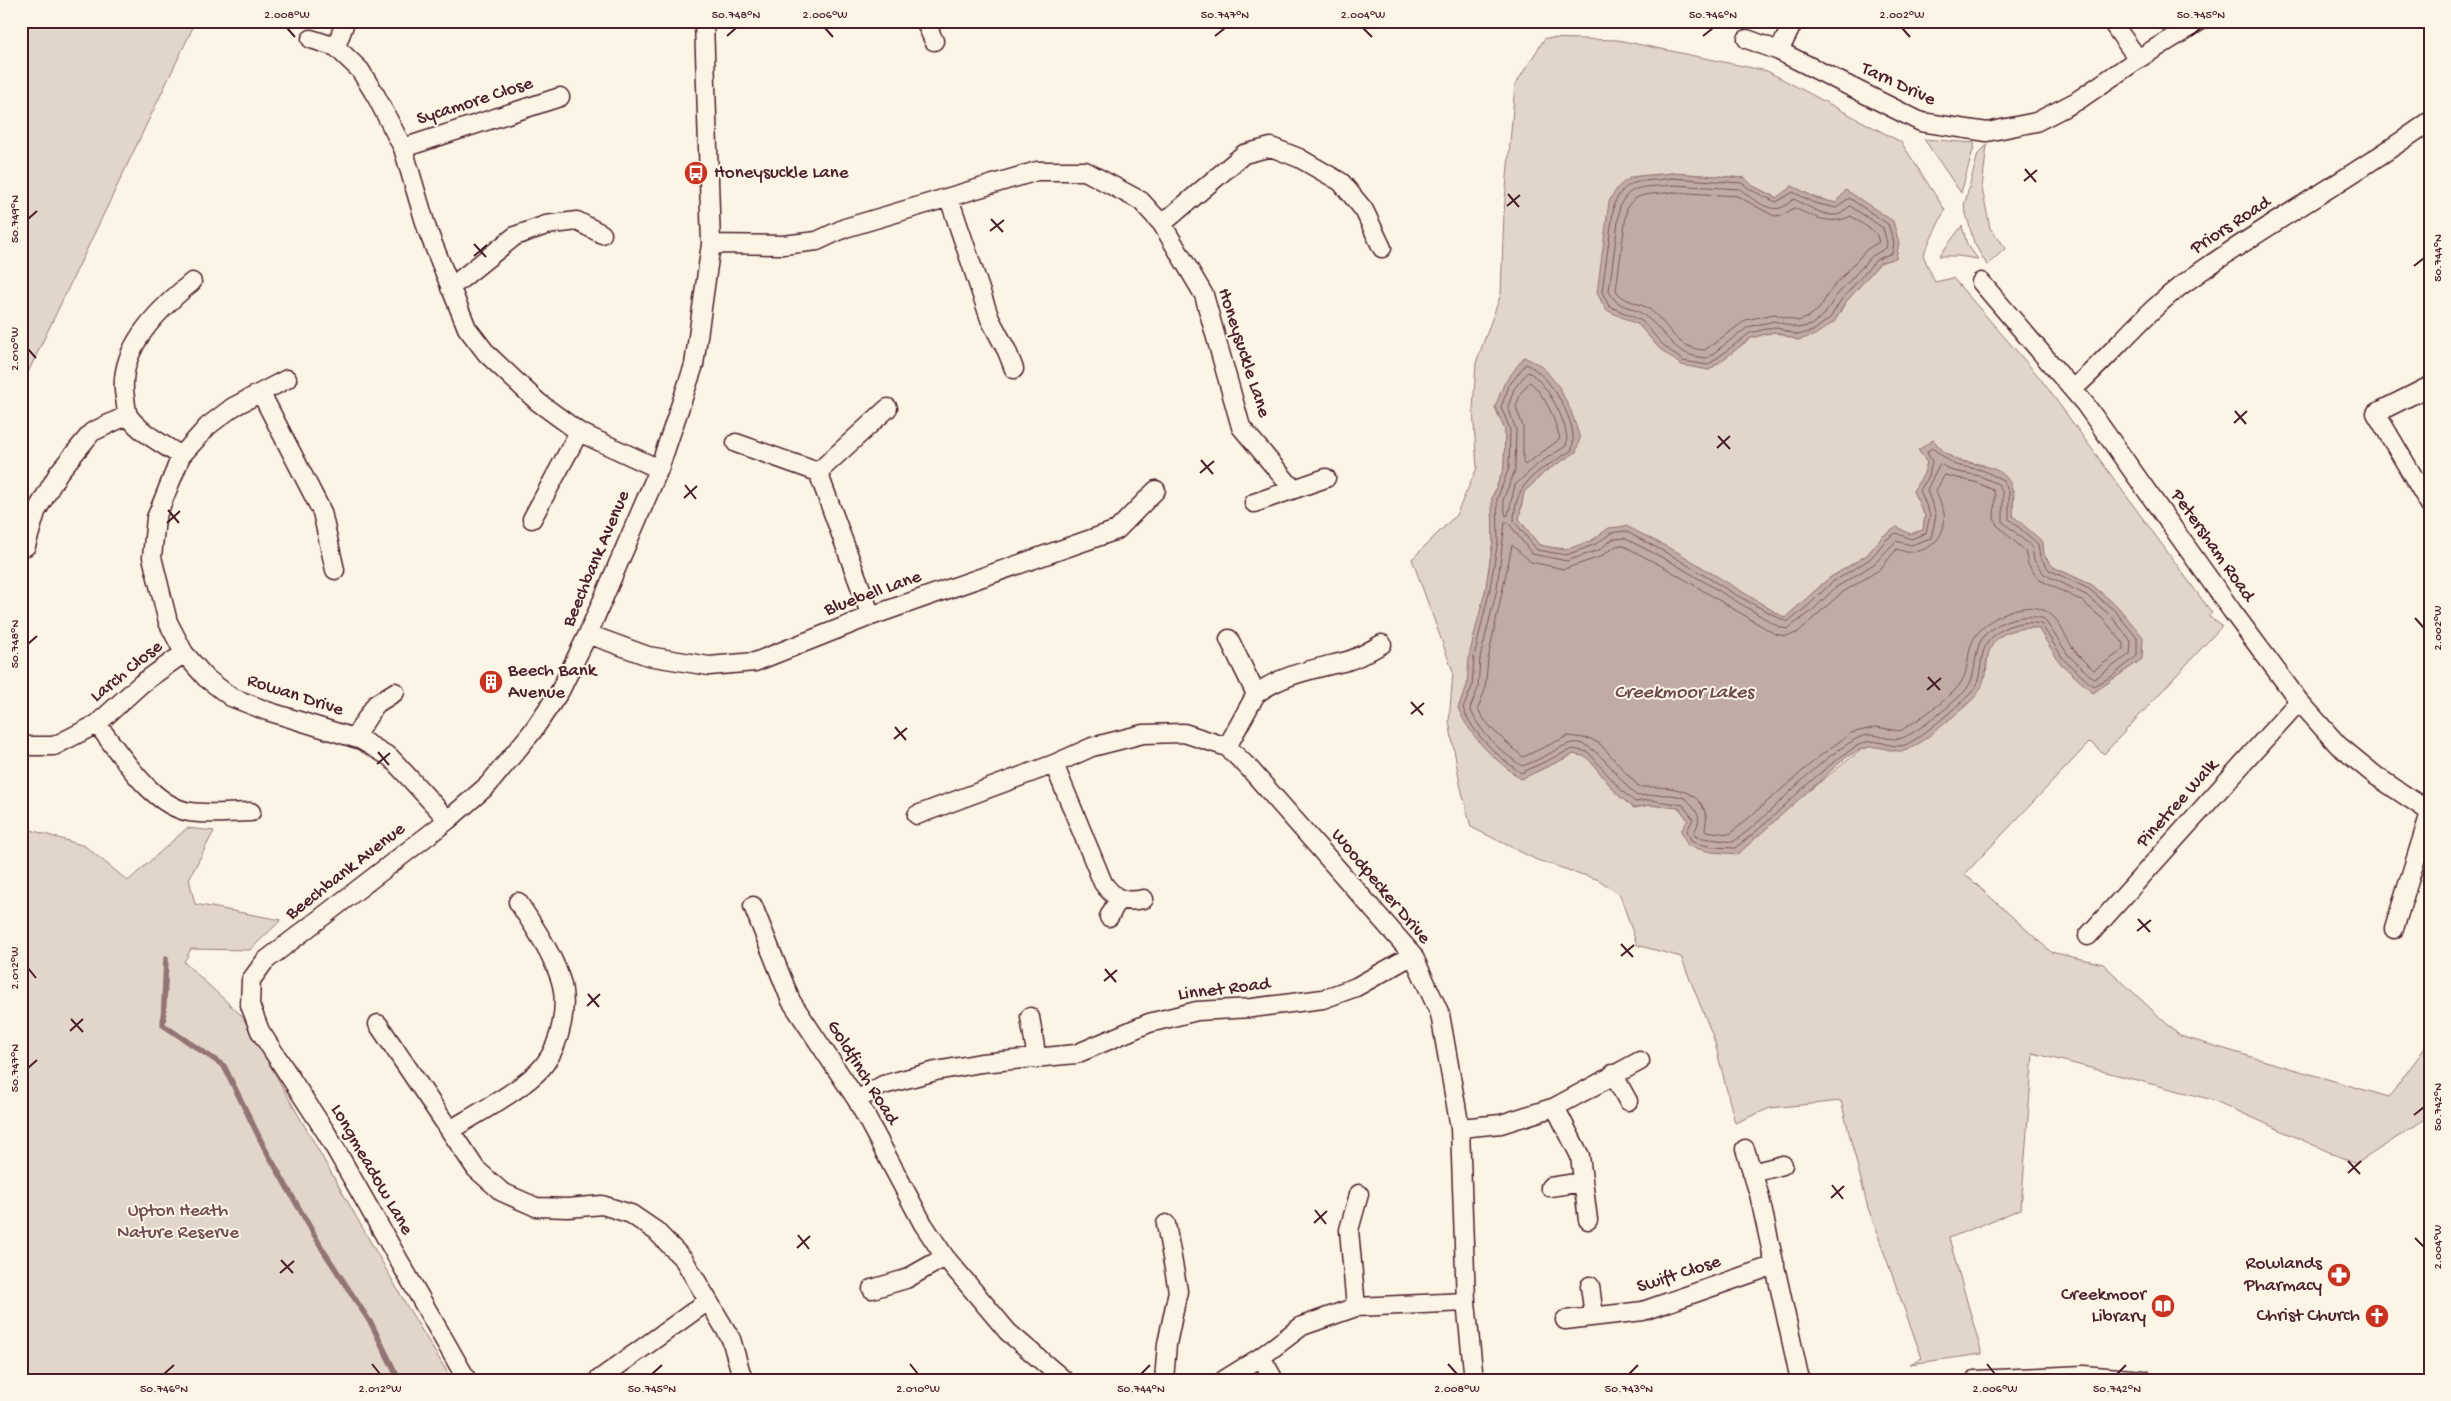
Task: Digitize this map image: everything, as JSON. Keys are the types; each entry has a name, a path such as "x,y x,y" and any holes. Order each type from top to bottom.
{"street":[{"name":"Beechbank Avenue","path":"251,980 265,961 448,820 488,785 522,747 560,691 588,634 659,469 694,365 711,244 704,21"},
{"path":"925,21 934,41"},
{"path":"1779,51 1794,21"},
{"path":"2111,21 2138,59"},
{"name":"Tarn Drive","path":"1747,39 1779,51 1921,122 1987,132 2036,122 2077,101 2138,59 2200,21"},
{"path":"336,48 344,25"},
{"name":"Sycamore Close","path":"311,39 336,48 360,70 403,148 427,229 467,328 487,354 538,402 579,432 659,469"},
{"name":"Sycamore Close","path":"403,148 560,97"},
{"name":"Priors Road","path":"2073,389 2112,349 2184,283 2228,252 2390,150 2430,121"},
{"path":"1162,224 1244,154 1270,147 1299,158 1341,182 1364,210 1382,248"},
{"name":"Honeysuckle Lane","path":"711,244 783,245 817,241 845,228 1037,171 1085,171 1141,201 1162,224 1204,295 1241,427 1293,489"},
{"path":"949,198 990,319 1007,350 1014,370"},
{"path":"450,288 515,236 546,225 577,221 602,234"},
{"path":"181,456 147,434 128,415 124,392 125,362 163,306 192,282"},
{"name":"Petersham Road","path":"1981,282 2073,389 2270,664 2299,701 2338,745 2376,776 2430,812"},
{"name":"Rowan Drive","path":"288,379 233,407 208,426 181,456 156,518 152,557 168,622 184,654 206,678 231,697 267,711 354,738 390,757 448,820"},
{"path":"2430,386 2376,413 2430,505"},
{"path":"261,393 322,512 335,570"},
{"path":"818,472 888,408"},
{"path":"26,546 36,512 59,472 92,432 128,415"},
{"path":"532,519 579,432"},
{"path":"736,443 818,472"},
{"path":"818,472 871,616"},
{"path":"1254,503 1326,478"},
{"name":"Bluebell Lane","path":"588,634 648,656 710,666 755,662 871,616 1116,530 1156,490"},
{"path":"1229,640 1256,694"},
{"path":"1227,747 1256,694 1288,677 1316,667 1349,661 1382,644"},
{"name":"Larch Close","path":"21,746 54,746 97,724 141,684 184,654"},
{"path":"354,738 376,704 395,692"},
{"name":"Pinetree Walk","path":"2088,936 2299,701"},
{"name":"Larch Close","path":"97,724 150,790 164,802 189,812 251,812"},
{"name":"Woodpecker Drive","path":"917,815 1054,764 1092,747 1143,734 1184,733 1227,747 1249,768 1413,956 1440,1014 1460,1128 1466,1302 1474,1380"},
{"path":"1054,764 1103,883 1112,896 1131,901 1144,899"},
{"path":"2394,929 2430,812"},
{"path":"1109,917 1118,898"},
{"path":"450,1130 501,1099 543,1066 552,1052 560,1029 563,1012 561,979 541,938 518,902"},
{"name":"Goldfinch Road","path":"753,906 791,1001 857,1100 924,1224 945,1257 1008,1332 1064,1380"},
{"name":"Linnet Road","path":"857,1100 883,1084 903,1078 981,1063 1076,1054 1149,1023 1197,1011 1252,1008 1323,999 1356,987 1413,956"},
{"name":"Longmeadow Lane","path":"251,980 250,1005 260,1031 327,1134 467,1380"},
{"path":"1030,1017 1037,1059"},
{"path":"378,1024 476,1169 502,1192 536,1207 568,1208 602,1205 631,1214 656,1231 684,1260 731,1339 743,1380"},
{"path":"1460,1128 1501,1124 1555,1107 1640,1061"},
{"path":"1613,1074 1628,1101"},
{"path":"1555,1107 1580,1156 1588,1220"},
{"path":"1745,1149 1775,1265 1800,1380"},
{"path":"1752,1173 1783,1165"},
{"path":"1550,1187 1583,1182"},
{"path":"1356,1307 1349,1230 1359,1194"},
{"path":"1164,1380 1167,1344 1178,1291 1166,1224"},
{"path":"872,1289 906,1279 945,1257"},
{"name":"Swift Close","path":"1565,1320 1643,1312 1775,1265"},
{"path":"1590,1286 1594,1316"},
{"path":"598,1380 708,1301"},
{"path":"1224,1380 1261,1357 1302,1326 1356,1307 1466,1302"},
{"path":"1261,1357 1274,1380"},
{"path":"1975,1380 2083,1375 2144,1380"}],"green space":[{"path":"30,21 196,21 21,387 21,42"},
{"path":"1545,38 1618,40 1767,71 1901,142 1945,210 1923,255 1935,282 1953,278 2040,378 2212,613 2208,616 2222,626 2104,754 2090,742 1965,874 2051,952 2103,964 2180,1036 2389,1097 2430,1041 2430,1116 2356,1164 2213,1100 2033,1053 2021,1209 1949,1238 1982,1354 1910,1364 1922,1358 1868,1208 1841,1101 1770,1108 1735,1123 1714,1039 1681,957 1637,945 1620,895 1599,880 1537,860 1471,827 1460,784 1449,721 1453,672 1412,559 1456,515 1477,468 1473,410 1476,363 1501,294 1504,212 1515,85","holes":["1672,173 1745,178 1753,186 1777,198 1792,186 1816,198 1836,203 1880,263 1845,303 1834,322 1798,340 1774,332 1751,338 1709,370 1659,348 1639,325 1630,177","1495,407 1576,452 1546,471 1524,492 1519,519 1539,545 1560,548 1576,547 1609,528 1738,591 1785,618 1828,579 1867,555 1883,536 1910,534 1923,530 1925,516 1913,491 1924,474 1933,440 1945,453 1957,460 1984,465 2014,491 2013,516 2053,567 2092,585 2118,607 2142,659 2093,693 2049,645 2038,628 2024,628 2005,633 1990,648 1986,676 1894,751 1877,745 1862,749 1811,789 1688,820 1679,808 1649,805 1634,808 1618,795 1587,757 1574,754 1521,779 1458,708 1467,686 1486,587 1493,541 1492,498 1504,468 1505,430"]},
{"path":"1924,139 1975,143 1961,193"},
{"path":"1987,145 1982,188 1990,228 2006,248 1987,265 1974,243 1964,206 1978,154"},
{"path":"1962,226 1967,244 1978,259 1939,256"},
{"name":"Upton Heath Nature Reserve","path":"21,827 85,846 128,881 187,828 214,831 189,879 195,904 281,920 250,950 191,949 184,962 242,1016 407,1306 452,1380 21,1380"}],"water":[{"path":"1672,173 1745,178 1753,186 1776,198 1792,186 1816,198 1836,203 1846,190 1893,221 1899,243 1896,258 1880,263 1845,303 1834,322 1815,335 1798,340 1774,332 1751,338 1709,370 1681,365 1659,348 1639,325 1606,310 1597,293 1609,202 1615,191 1621,184 1635,177"},
{"name":"Creekmoor Lakes","path":"1524,357 1542,366 1559,387 1571,411 1580,438 1576,452 1546,471 1524,492 1519,519 1539,545 1565,550 1593,540 1609,528 1626,526 1679,553 1785,618 1828,579 1867,555 1883,536 1897,527 1910,534 1923,530 1925,516 1913,491 1924,474 1927,463 1918,450 1933,440 1944,452 1953,458 1991,468 2006,477 2012,489 2013,516 2043,542 2044,555 2053,567 2092,585 2118,607 2143,637 2142,659 2093,693 2060,663 2038,628 2017,629 2004,634 1998,638 1990,649 1984,680 1978,693 1951,719 1907,750 1896,751 1868,747 1851,755 1738,854 1711,852 1688,846 1681,831 1688,820 1679,808 1649,805 1634,808 1618,795 1587,757 1574,754 1521,779 1502,764 1477,739 1458,708 1467,686 1469,656 1486,587 1493,541 1492,498 1504,468 1505,430 1495,407 1504,384"}],"waterway":[{"path":"166,959 163,1025 224,1066 264,1147 323,1250 372,1325 399,1380"}],"place":[{"name":"Honeysuckle Lane","path":"696,173"},
{"name":"Beech Bank Avenue","path":"491,682"},
{"name":"Rowlands Pharmacy","path":"2339,1275"},
{"name":"Creekmoor Library","path":"2163,1306"},
{"name":"Christ Church","path":"2377,1316"}]}
